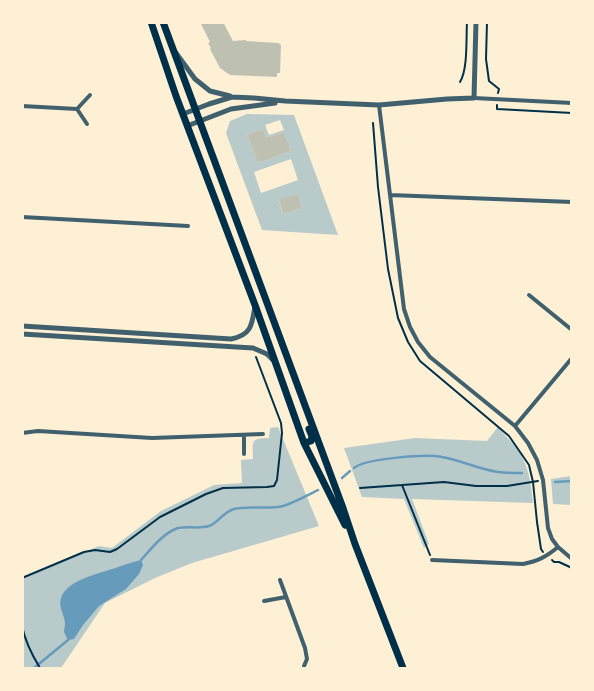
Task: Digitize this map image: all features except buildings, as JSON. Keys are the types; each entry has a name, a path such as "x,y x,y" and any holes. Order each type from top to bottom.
{"highway":[{"path":"152,22 162,58 255,305 304,443 355,544"},
{"path":"163,22 355,544 403,668"},
{"path":"293,374 300,404 312,436 311,441 304,443"}],"street":[{"path":"474,98 476,22"},
{"path":"175,51 195,79 210,90 232,97 285,102 379,105 474,98 572,103"},
{"path":"22,106 76,109 90,95"},
{"path":"183,114 232,97"},
{"path":"188,126 231,108 285,102"},
{"path":"379,105 404,309 410,327 418,342 430,356 515,426 528,443 537,460 543,480 548,528 552,539 558,547 572,558"},
{"path":"76,109 87,124"},
{"path":"390,195 572,202"},
{"path":"22,217 188,226"},
{"path":"529,295 572,330"},
{"path":"22,326 231,339 241,337 248,331 253,323 255,305"},
{"path":"22,334 253,348 267,354 276,363"},
{"path":"515,426 572,358"},
{"path":"22,433 38,431 152,438 263,434"},
{"path":"244,435 244,454"},
{"path":"432,560 523,564 535,562 547,556 558,547"},
{"path":"280,580 305,648 307,659 304,668"},
{"path":"264,601 286,597"}],"path":[{"path":"460,82 464,76 467,22"},
{"path":"487,22 486,59 490,81 499,89 497,109 572,113"},
{"path":"373,123 378,187 388,269 398,318 408,342 420,361 509,436 529,465 533,482 541,549 554,562 559,562 572,568"},
{"path":"22,578 84,552 95,550 110,552 117,549 160,517 206,494 223,488 274,486 277,480 282,433 281,423 253,348"},
{"path":"360,488 444,482 476,486 507,486 543,480"},
{"path":"402,486 432,560"},
{"path":"22,626 31,652 40,668"}],"shaded area":[{"path":"247,114 294,115 338,235 262,230 226,133 230,121","holes":["280,120 284,130 269,135 265,125","263,129 266,138 284,132 291,151 258,163 247,134","291,159 298,180 261,193 254,172","298,194 302,208 283,214 279,201"]},
{"path":"278,427 319,526 192,563 155,578 105,603 61,668 23,668 22,579 99,546 112,548 161,511 214,485 242,483 241,460 253,459 253,442 258,439 269,438 270,428"},
{"path":"498,427 517,449 527,468 533,503 412,499 429,544 424,548 404,499 362,497 344,448 415,438 487,441"},
{"path":"571,476 571,505 553,504 551,479"}],"water":[{"path":"141,560 143,565 139,574 126,589 99,606 74,639 68,640 64,632 65,621 60,605 65,591 77,581"}],"waterway":[{"path":"354,468 383,459 434,456 449,458 492,471 522,473"},
{"path":"342,478 350,471"},
{"path":"555,482 572,481"},
{"path":"141,560 162,537 178,528 209,526 234,509 283,506 318,490"},
{"path":"34,668 68,640"}]}
